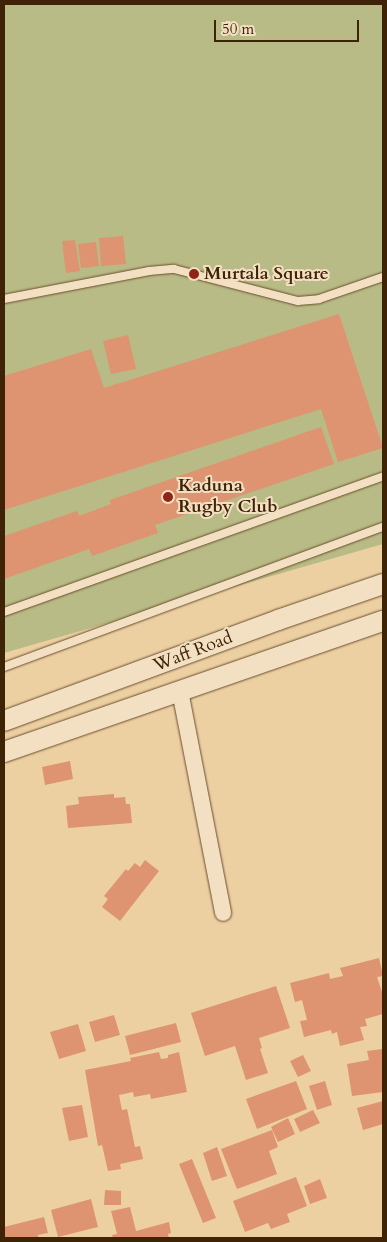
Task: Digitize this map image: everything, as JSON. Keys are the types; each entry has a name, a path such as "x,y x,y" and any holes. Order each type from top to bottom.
{"street":[{"name":"Waff Road","path":"4,721 278,620 383,584"},
{"name":"Waff Road","path":"4,752 383,621"},
{"path":"180,691 223,913"}],"lane":[{"path":"4,299 149,271 174,268 298,302 319,299 383,277"},
{"path":"4,612 383,476"},
{"path":"4,667 383,527"}],"green space":[{"name":"Murtala Square","path":"4,4 383,4 383,544 4,653"}],"building":[{"path":"123,236 126,264 101,266 99,238"},
{"path":"75,240 80,271 66,273 62,241"},
{"path":"96,242 99,266 81,268 78,244"},
{"path":"339,314 383,448 338,462 321,409 4,510 4,376 91,349 104,388"},
{"path":"128,335 136,369 111,374 103,341"},
{"path":"321,427 334,464 155,525 158,533 92,556 89,549 4,579 4,536 77,511 79,516 111,504 110,500"},
{"path":"70,761 73,779 45,785 42,767"},
{"path":"114,794 114,798 125,797 126,804 130,804 132,823 68,828 66,806 79,804 78,797"},
{"path":"145,860 159,871 120,921 102,907 108,899 104,896 126,869 128,871 135,863 140,867"},
{"path":"379,958 383,976 377,977 383,995 383,1014 365,1019 367,1026 360,1027 364,1040 340,1046 337,1032 332,1034 331,1030 304,1037 300,1021 307,1020 302,1000 295,1002 290,983 329,973 330,979 343,976 340,968"},
{"path":"276,986 290,1028 259,1038 262,1048 260,1049 268,1073 246,1080 235,1046 205,1056 191,1013"},
{"path":"114,1015 120,1035 95,1042 89,1022"},
{"path":"176,1023 181,1042 130,1055 125,1036"},
{"path":"78,1024 86,1051 59,1059 50,1032"},
{"path":"382,1049 383,1092 352,1096 347,1064 369,1060 367,1051"},
{"path":"159,1052 161,1059 168,1058 168,1055 179,1052 187,1092 151,1099 150,1094 134,1097 133,1092 119,1095 122,1110 127,1109 135,1147 140,1146 143,1159 120,1164 121,1169 108,1171 102,1145 98,1146 85,1070 131,1061 130,1058"},
{"path":"303,1055 311,1071 298,1077 290,1061"},
{"path":"296,1081 307,1109 257,1129 246,1099"},
{"path":"325,1081 332,1105 317,1110 309,1086"},
{"path":"383,1101 383,1124 363,1130 357,1108"},
{"path":"82,1105 88,1137 69,1141 62,1108"},
{"path":"313,1110 320,1123 300,1132 294,1119"},
{"path":"288,1118 295,1134 278,1142 271,1127"},
{"path":"272,1130 278,1147 269,1151 277,1174 237,1189 221,1149"},
{"path":"217,1147 227,1176 212,1181 203,1153"},
{"path":"192,1159 216,1218 203,1223 179,1164"},
{"path":"296,1177 307,1206 287,1214 290,1222 271,1229 268,1223 245,1232 233,1201"},
{"path":"320,1179 327,1198 310,1204 304,1186"},
{"path":"105,1190 121,1191 121,1205 104,1205"},
{"path":"91,1199 98,1227 58,1237 51,1210"},
{"path":"130,1207 136,1231 169,1222 171,1233 168,1234 169,1238 113,1238 112,1235 117,1234 111,1211"},
{"path":"44,1217 48,1233 38,1235 39,1238 4,1238 4,1227"}],"place":[{"name":"Murtala Square","path":"194,274"},
{"name":"Kaduna Rugby Club","path":"168,497"}]}
